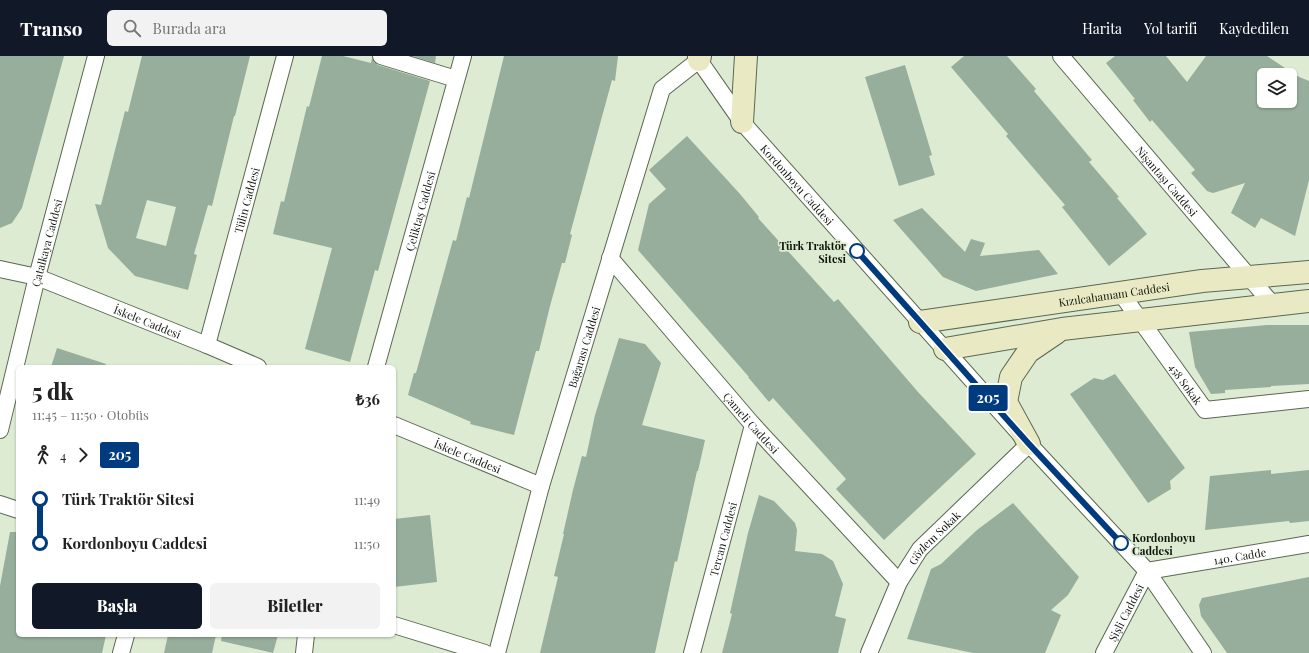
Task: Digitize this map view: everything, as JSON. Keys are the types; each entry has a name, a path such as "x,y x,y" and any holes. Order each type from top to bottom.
{"main road":[{"path":"742,122 746,56"},
{"name":"Kızılcahamam Caddesi","path":"920,322 1202,280 1309,272"},
{"path":"945,349 1062,329 1309,301"},
{"path":"1029,444 1006,402 1011,377 1028,352 1062,329"}],"street":[{"name":"Çatalkaya Caddesi","path":"0,430 37,277 96,56"},
{"name":"Tülin Caddesi","path":"207,345 285,56"},
{"path":"381,56 456,79"},
{"name":"Çeliktaş Caddesi","path":"377,365 463,56"},
{"name":"Nişantaşı Caddesi","path":"1061,56 1273,305"},
{"name":"Kordonboyu Caddesi","path":"698,57 742,122 1029,444 1148,571 1203,653"},
{"name":"Bağarası Caddesi","path":"497,653 541,486 662,89 698,57"},
{"name":"Çameli Caddesi","path":"610,258 753,425 899,582"},
{"name":"İskele Caddesi","path":"0,269 37,277 253,365"},
{"name":"458 Sokak","path":"1120,292 1205,410 1309,400"},
{"name":"Tercan Caddesi","path":"692,653 753,425"},
{"name":"İskele Caddesi","path":"396,426 541,486"},
{"name":"Gözlem Sokak","path":"869,653 899,582 920,549 1029,444"},
{"path":"0,504 16,509"},
{"name":"140. Cadde","path":"1148,571 1309,544"},
{"name":"Şişli Caddesi","path":"1104,653 1148,571"},
{"path":"396,625 485,653"},
{"path":"122,653 126,637"},
{"path":"304,653 306,637"}],"building":[{"path":"0,56 64,56 22,208 12,223 0,228"},
{"path":"142,56 250,56 212,206 208,205 194,254 197,255 188,290 135,276 108,248 95,204 101,205 125,111 128,112","holes":["147,200 176,207 166,246 136,238"]},
{"path":"322,56 343,56 371,63 372,58 378,65 430,81 378,271 375,270 350,362 305,349 332,248 273,234 281,201 284,202 307,106 309,107"},
{"path":"413,56 436,56 435,63"},
{"path":"504,56 618,56 615,81 612,80 570,234 572,235 565,263 562,263 539,351 536,351 514,435 470,424 471,422 408,395 414,373 416,373 453,240 456,241 467,197 469,198"},
{"path":"964,56 1007,56 1036,89 1034,91 1092,160 1089,162 1119,197 1117,198 1147,234 1109,266 1062,207 1065,205 1006,136 1008,134 951,67"},
{"path":"1115,56 1166,56 1187,82 1206,56 1267,56 1285,68 1257,68 1257,108 1297,108 1297,76 1309,81 1309,180 1295,236 1261,218 1255,228 1231,213 1245,183 1213,193 1207,191 1191,173 1195,170 1152,120 1150,122 1133,100 1135,99 1106,63"},
{"path":"905,65 932,155 929,156 935,175 899,186 865,77"},
{"path":"687,136 740,194 759,217 758,218 834,302 838,299 918,392 976,454 884,540 836,489 846,479 773,398 769,402 638,250 649,204 666,189 649,170"},
{"path":"922,208 965,252 971,239 985,243 980,256 1039,250 1058,274 976,291 943,277 893,220"},
{"path":"1267,325 1309,325 1309,384 1225,390 1225,393 1211,394 1195,367 1189,332"},
{"path":"619,338 645,344 661,363 642,425 705,440 677,562 675,561 655,653 540,653 558,577 554,576 573,490 582,456 586,457 595,415"},
{"path":"57,348 106,364 106,365 52,365"},
{"path":"1115,374 1185,468 1170,481 1171,489 1148,503 1070,394 1094,378 1103,380"},
{"path":"1271,470 1271,474 1309,470 1309,521 1290,523 1289,521 1205,530 1210,476"},
{"path":"759,495 774,501 795,523 797,530 795,551 822,554 833,561 843,584 835,616 846,619 838,653 722,653 732,614 730,613 748,533"},
{"path":"1013,503 1079,577 1068,595 1051,610 1061,615 1045,653 973,653 907,639 931,569 941,564 977,530"},
{"path":"430,515 437,582 396,587 396,519"},
{"path":"10,532 16,532 16,637 106,637 102,653 0,653 0,586"},
{"path":"1309,577 1309,653 1227,653 1201,616 1199,605 1202,598"},
{"path":"168,637 216,637 212,653 164,653"},
{"path":"222,637 277,637 273,653 221,641"}],"bus line":[{"name":"205","path":"857,251 1029,444 1121,543"}],"place":[{"name":"Türk Traktör Sitesi","path":"857,251"},
{"name":"Kordonboyu Caddesi","path":"1121,543"}]}
